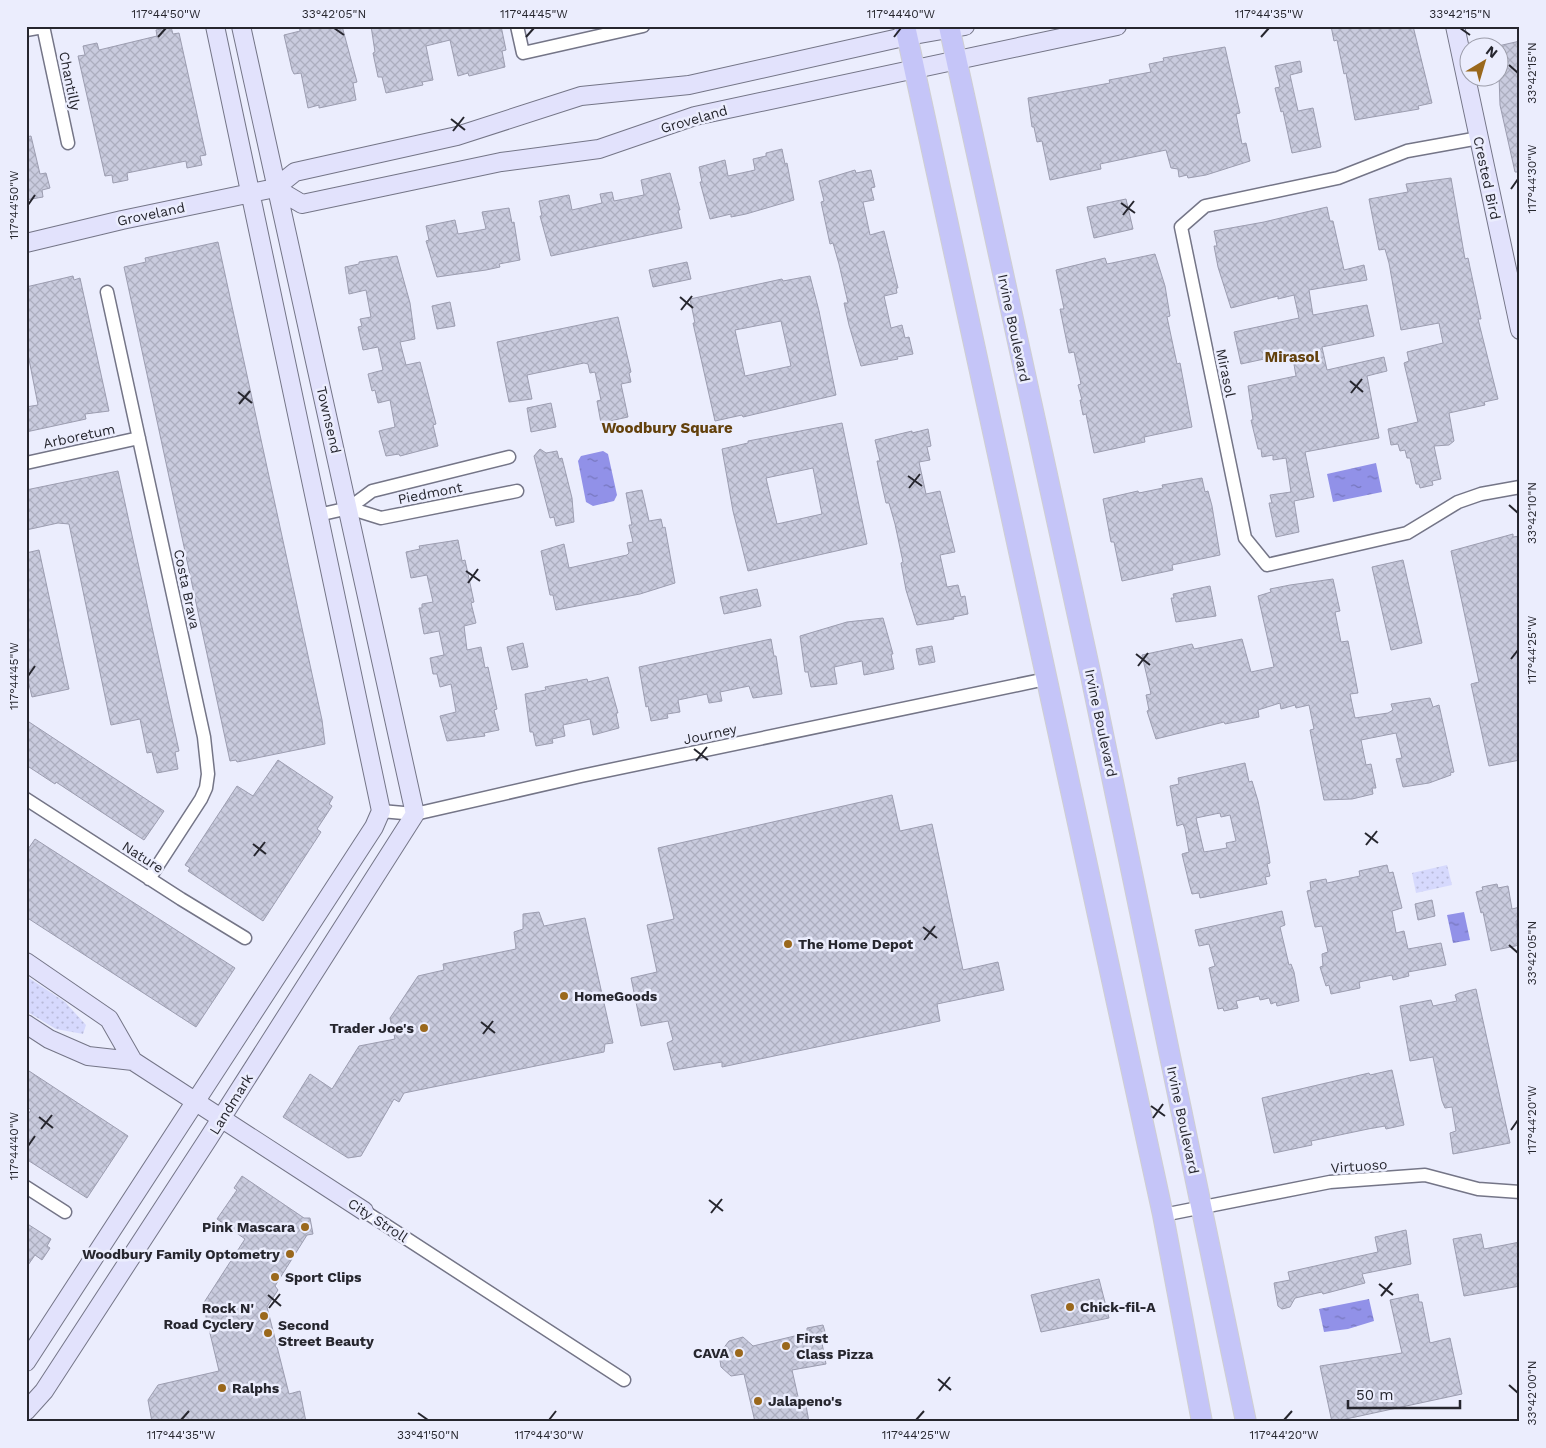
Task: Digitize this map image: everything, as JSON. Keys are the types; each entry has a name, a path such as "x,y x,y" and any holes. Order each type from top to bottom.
{"main road":[{"name":"Irvine Boulevard","path":"955,27 956,61 1091,676 1246,1422"},
{"path":"906,31 1163,1215 1202,1422"}],"street":[{"path":"26,30 43,26"},
{"name":"Chantilly","path":"43,26 68,143"},
{"name":"Townsend","path":"215,26 381,811"},
{"name":"Townsend","path":"241,26 349,508 415,814"},
{"path":"517,26 523,52 643,26"},
{"name":"Groveland","path":"26,243 249,192 276,188 302,204 501,162 599,149 695,116 1117,26"},
{"name":"Crested Bird","path":"1455,26 1520,330"},
{"path":"276,188 296,172 457,136 581,96 689,85 906,31 955,27"},
{"name":"Mirasol","path":"1479,138 1407,151 1338,178 1205,206 1181,227 1245,538 1267,565 1407,533 1458,502 1476,496 1520,487"},
{"name":"Costa Brava","path":"107,292 204,737 208,774 201,799 149,879"},
{"name":"Arboretum","path":"26,462 139,438"},
{"name":"Piedmont","path":"318,515 349,508 372,491 509,457"},
{"name":"Piedmont","path":"349,508 381,518 517,492"},
{"name":"Journey","path":"381,811 415,814 581,776 1046,679"},
{"name":"Nature","path":"26,799 149,879 245,938"},
{"path":"26,1362 374,827 381,811"},
{"name":"Landmark","path":"26,1411 44,1391 221,1120 415,814"},
{"name":"City Stroll","path":"26,962 109,1019 133,1061 221,1120 624,1380"},
{"name":"City Stroll","path":"26,1024 49,1039 88,1056 133,1061"},
{"name":"Virtuoso","path":"1163,1215 1330,1182 1425,1175 1478,1189 1520,1192"},
{"path":"26,1187 65,1212"}],"shaded area":[{"path":"1447,865 1452,885 1416,893 1412,873"},
{"path":"26,976 65,1002 86,1025 83,1034 56,1029 26,1011"}],"water":[{"path":"603,451 608,454 617,495 614,501 593,506 586,502 578,461 581,456"},
{"path":"1376,463 1382,492 1333,502 1327,474"},
{"path":"1464,912 1470,940 1453,943 1447,915"},
{"path":"1369,1299 1374,1321 1348,1329 1324,1332 1319,1309"}],"building":[{"path":"299,26 342,26 357,82 353,83 356,100 319,108 319,105 308,108 301,73 294,74 292,70 284,35 300,31"},
{"path":"371,26 501,26 506,50 502,51 505,67 469,76 468,73 458,76 450,40 426,46 433,80 422,82 423,85 386,93 382,77 378,77 373,53 375,52"},
{"path":"1331,26 1413,26 1432,103 1418,106 1419,109 1355,120 1346,73 1344,74 1337,40 1334,41"},
{"path":"171,27 173,34 179,33 206,155 200,156 202,165 187,168 186,161 127,173 128,180 113,183 112,175 105,176 78,56 85,55 83,46 97,43 99,50 157,36 156,30"},
{"path":"1520,41 1520,172 1515,172 1500,105 1499,88 1508,88 1508,44"},
{"path":"1225,47 1240,113 1236,114 1242,144 1246,143 1250,161 1206,175 1188,178 1187,175 1179,177 1178,169 1171,168 1166,150 1100,164 1101,169 1050,180 1042,141 1037,142 1034,127 1032,127 1028,98 1110,83 1109,80 1151,72 1149,64 1164,61 1163,58"},
{"path":"1300,61 1302,72 1290,75 1298,111 1313,108 1321,147 1292,153 1283,111 1281,112 1275,88 1280,87 1275,66"},
{"path":"31,136 40,174 46,173 50,188 42,190 43,197 26,200 26,137"},
{"path":"782,149 785,164 787,163 794,200 746,214 731,217 731,214 710,219 700,182 702,182 699,167 725,160 728,176 755,170 753,159"},
{"path":"855,170 856,173 871,170 875,187 871,188 874,200 863,202 870,235 884,231 898,288 896,288 897,293 884,296 891,328 902,325 905,338 909,337 913,354 861,366 844,303 848,303 839,264 833,243 830,244 821,202 824,201 819,181"},
{"path":"670,173 680,210 678,210 682,228 551,256 540,216 542,216 539,201 569,195 572,210 602,203 600,194 612,192 614,201 644,195 641,180"},
{"path":"1451,178 1465,259 1468,258 1481,319 1478,319 1498,399 1484,402 1485,405 1449,413 1454,441 1449,445 1434,446 1441,479 1432,481 1433,485 1420,488 1419,484 1416,484 1410,458 1407,458 1405,450 1400,451 1398,444 1391,445 1388,429 1418,422 1404,363 1409,361 1407,352 1443,343 1439,323 1401,330 1389,263 1385,249 1379,250 1369,199 1408,192 1406,184"},
{"path":"1126,199 1133,229 1094,238 1087,207"},
{"path":"1327,207 1330,221 1333,221 1344,270 1364,265 1367,280 1309,290 1313,315 1367,305 1374,336 1322,347 1327,370 1384,357 1387,371 1367,376 1379,438 1305,452 1314,497 1294,501 1299,532 1276,537 1269,503 1272,503 1270,495 1291,492 1286,458 1273,460 1273,455 1262,457 1261,449 1258,449 1251,420 1253,420 1248,386 1296,376 1292,353 1241,364 1234,332 1299,318 1294,295 1278,299 1278,296 1231,308 1218,267 1214,246 1217,246 1214,231 1264,222"},
{"path":"509,208 512,223 514,222 520,260 499,264 500,267 486,270 437,277 426,241 429,240 426,226 455,220 458,234 486,229 482,212"},
{"path":"218,242 322,720 325,744 237,762 236,760 230,761 124,267 146,262 145,258"},
{"path":"1155,254 1165,286 1170,316 1167,317 1177,364 1180,363 1192,427 1144,437 1145,442 1094,453 1086,414 1083,415 1080,400 1082,400 1078,385 1081,384 1074,352 1069,353 1060,309 1064,309 1056,270 1105,258 1107,264"},
{"path":"397,256 410,303 415,339 400,342 406,365 420,362 436,424 433,425 438,446 400,456 399,454 386,456 379,431 395,427 390,400 378,403 375,390 372,391 368,374 383,370 378,347 363,350 358,327 362,326 360,319 371,317 366,290 349,294 345,267 359,264 359,262"},
{"path":"687,262 691,279 653,287 649,270"},
{"path":"73,276 74,280 80,278 109,411 85,414 86,419 26,432 26,407 38,405 26,344 26,287"},
{"path":"810,276 836,395 743,417 742,415 715,421 693,323 695,323 690,299 782,279 783,281","holes":["781,321 791,366 745,376 735,330"]},
{"path":"450,302 455,326 437,329 432,306"},
{"path":"618,317 631,372 629,373 631,382 621,384 628,417 601,423 597,401 601,400 595,372 590,373 588,364 584,363 527,375 532,399 509,402 497,342"},
{"path":"551,403 556,427 531,432 527,408"},
{"path":"842,423 867,544 748,571 733,511 722,449 748,443 748,441","holes":["813,468 822,514 777,524 766,478"]},
{"path":"928,429 931,446 927,447 930,460 919,462 926,494 940,491 955,552 940,555 947,587 958,585 961,597 965,596 968,614 953,617 954,619 917,625 906,590 901,563 903,562 895,524 889,503 886,503 877,461 880,461 875,440"},
{"path":"540,449 546,453 557,451 559,459 562,458 572,498 574,522 556,526 554,517 550,518 534,456"},
{"path":"118,471 179,751 175,752 178,769 157,773 152,752 147,753 140,719 111,725 69,524 58,523 26,530 26,513 29,512 26,490"},
{"path":"1202,478 1205,492 1208,491 1212,506 1220,555 1172,565 1173,570 1122,581 1114,542 1111,542 1103,499 1138,491 1139,493 1163,488 1162,485"},
{"path":"642,490 649,521 661,519 663,528 665,527 675,583 640,594 556,610 553,595 550,595 541,551 564,544 569,568 627,555 629,553 627,543 633,542 629,525 632,525 626,493"},
{"path":"1513,534 1513,537 1520,536 1520,760 1489,766 1471,684 1479,682 1451,551"},
{"path":"458,540 462,561 465,560 474,602 471,603 476,623 464,626 467,650 481,647 485,668 488,667 497,709 494,710 499,730 484,733 485,736 447,741 440,716 456,712 451,684 440,687 437,674 433,674 430,658 444,655 439,631 424,634 419,608 422,608 422,604 433,602 427,575 411,578 406,552 420,549 419,546"},
{"path":"39,550 69,689 32,697 28,680 26,681 26,553"},
{"path":"1403,560 1422,643 1391,650 1372,567"},
{"path":"1333,579 1340,611 1335,612 1341,642 1348,641 1358,693 1350,694 1355,718 1388,713 1393,710 1391,704 1430,698 1433,707 1439,705 1454,772 1450,773 1451,775 1429,783 1403,787 1396,759 1402,758 1396,733 1361,740 1366,765 1371,764 1376,788 1372,788 1373,794 1352,799 1324,800 1310,730 1314,729 1309,705 1296,708 1295,705 1281,709 1280,703 1258,710 1259,717 1225,724 1224,722 1156,739 1147,711 1149,710 1146,695 1151,694 1142,655 1192,644 1194,649 1242,639 1251,672 1274,667 1258,596 1271,592 1270,589"},
{"path":"1210,586 1216,616 1176,622 1171,598 1174,598 1173,594"},
{"path":"757,589 761,606 724,614 720,597"},
{"path":"883,618 893,654 891,654 894,669 864,675 862,661 834,667 837,684 811,687 808,672 805,672 800,636 847,622"},
{"path":"771,639 774,656 776,656 782,694 753,698 749,686 720,692 722,701 709,703 707,694 678,700 680,712 667,714 668,718 651,721 648,706 646,707 639,667"},
{"path":"523,643 528,667 512,670 507,647"},
{"path":"932,646 935,662 919,665 916,649"},
{"path":"608,677 618,713 616,713 619,728 593,735 590,719 563,725 565,736 552,739 553,743 536,746 533,732 530,732 525,694 546,690 545,687 587,679 588,682"},
{"path":"26,720 164,811 144,840 56,782 55,784 26,765"},
{"path":"278,760 333,797 329,804 332,806 317,829 321,832 263,921 188,871 190,868 185,865 237,786 253,796"},
{"path":"1245,763 1249,782 1252,781 1258,801 1269,855 1270,863 1267,864 1270,876 1265,877 1267,884 1200,898 1199,893 1192,894 1182,854 1189,852 1185,829 1183,824 1177,826 1170,786 1179,784 1178,778","holes":["1220,813 1221,817 1230,815 1236,841 1226,843 1227,848 1204,852 1196,818"]},
{"name":"The Home Depot","path":"892,795 900,831 932,824 963,970 998,962 1004,990 937,1004 940,1021 722,1067 722,1062 674,1070 667,1043 673,1040 668,1021 641,1026 631,978 657,972 647,925 674,919 658,848"},
{"path":"35,839 235,968 196,1027 26,917 26,852"},
{"path":"1387,865 1389,873 1393,872 1402,908 1392,911 1396,933 1404,931 1408,949 1441,943 1446,965 1408,972 1409,976 1393,980 1392,975 1359,982 1360,988 1331,994 1329,985 1326,986 1320,967 1323,966 1322,954 1328,952 1322,926 1315,927 1307,891 1311,890 1310,882 1326,879 1327,883 1360,876 1359,871"},
{"path":"1497,884 1498,888 1508,886 1512,909 1520,907 1520,920 1516,921 1520,945 1491,951 1483,912 1481,913 1476,892 1483,890 1482,887"},
{"path":"1432,900 1435,916 1418,920 1415,904"},
{"path":"1282,911 1285,925 1280,927 1289,965 1291,964 1294,972 1299,1001 1277,1006 1276,1002 1271,1004 1269,998 1260,1000 1259,996 1236,1001 1238,1008 1224,1011 1223,1008 1218,1009 1209,968 1215,966 1209,944 1199,946 1195,930"},
{"path":"539,912 544,926 585,918 613,1043 605,1044 604,1052 404,1093 399,1102 394,1099 361,1156 348,1158 283,1117 310,1074 332,1089 359,1046 395,1039 390,1018 418,976 444,970 443,964 516,949 514,932 523,929 523,914"},
{"path":"1476,989 1510,1143 1453,1154 1450,1133 1456,1131 1452,1107 1445,1108 1442,1101 1433,1057 1410,1061 1400,1006 1431,1000 1433,1006 1457,1001 1455,995"},
{"path":"26,1069 128,1136 87,1198 26,1159 26,1117 31,1110 26,1106"},
{"path":"1392,1070 1404,1125 1386,1129 1385,1126 1311,1141 1312,1145 1274,1153 1262,1098 1369,1073 1370,1075"},
{"path":"242,1176 304,1218 310,1218 313,1234 307,1235 275,1286 278,1290 267,1307 289,1394 300,1391 306,1422 152,1422 148,1400 158,1385 219,1371 203,1304 245,1239 217,1219 237,1190 234,1188"},
{"path":"26,1223 51,1239 47,1246 50,1248 42,1260 35,1255 26,1268"},
{"path":"1406,1230 1411,1264 1362,1274 1365,1283 1323,1294 1322,1292 1295,1298 1290,1307 1282,1309 1278,1306 1274,1283 1290,1280 1288,1272 1378,1252 1375,1237"},
{"path":"1481,1234 1484,1249 1520,1242 1520,1286 1464,1296 1453,1239"},
{"name":"Chick-fil-A","path":"1099,1279 1109,1318 1041,1332 1031,1295"},
{"path":"1418,1294 1419,1302 1422,1302 1430,1343 1450,1338 1462,1394 1332,1422 1320,1366 1402,1353 1390,1300"},
{"path":"823,1325 828,1342 822,1343 826,1364 792,1370 799,1401 805,1400 809,1422 755,1422 744,1374 731,1376 721,1367 719,1354 729,1341 743,1337 753,1346 807,1333 807,1328"}],"place":[{"name":"The Home Depot","path":"788,944"},
{"name":"HomeGoods","path":"564,996"},
{"name":"Trader Joe's","path":"424,1028"},
{"name":"Pink Mascara","path":"305,1227"},
{"name":"Woodbury Family Optometry","path":"290,1254"},
{"name":"Sport Clips","path":"275,1277"},
{"name":"Chick-fil-A","path":"1070,1307"},
{"name":"Rock N' Road Cyclery","path":"264,1316"},
{"name":"Second Street Beauty","path":"268,1333"},
{"name":"First Class Pizza","path":"786,1346"},
{"name":"CAVA","path":"739,1353"},
{"name":"Ralphs","path":"222,1388"},
{"name":"Jalapeno's","path":"758,1401"}],"district":[{"name":"Mirasol","path":"1292,357"},
{"name":"Woodbury Square","path":"667,428"}]}
